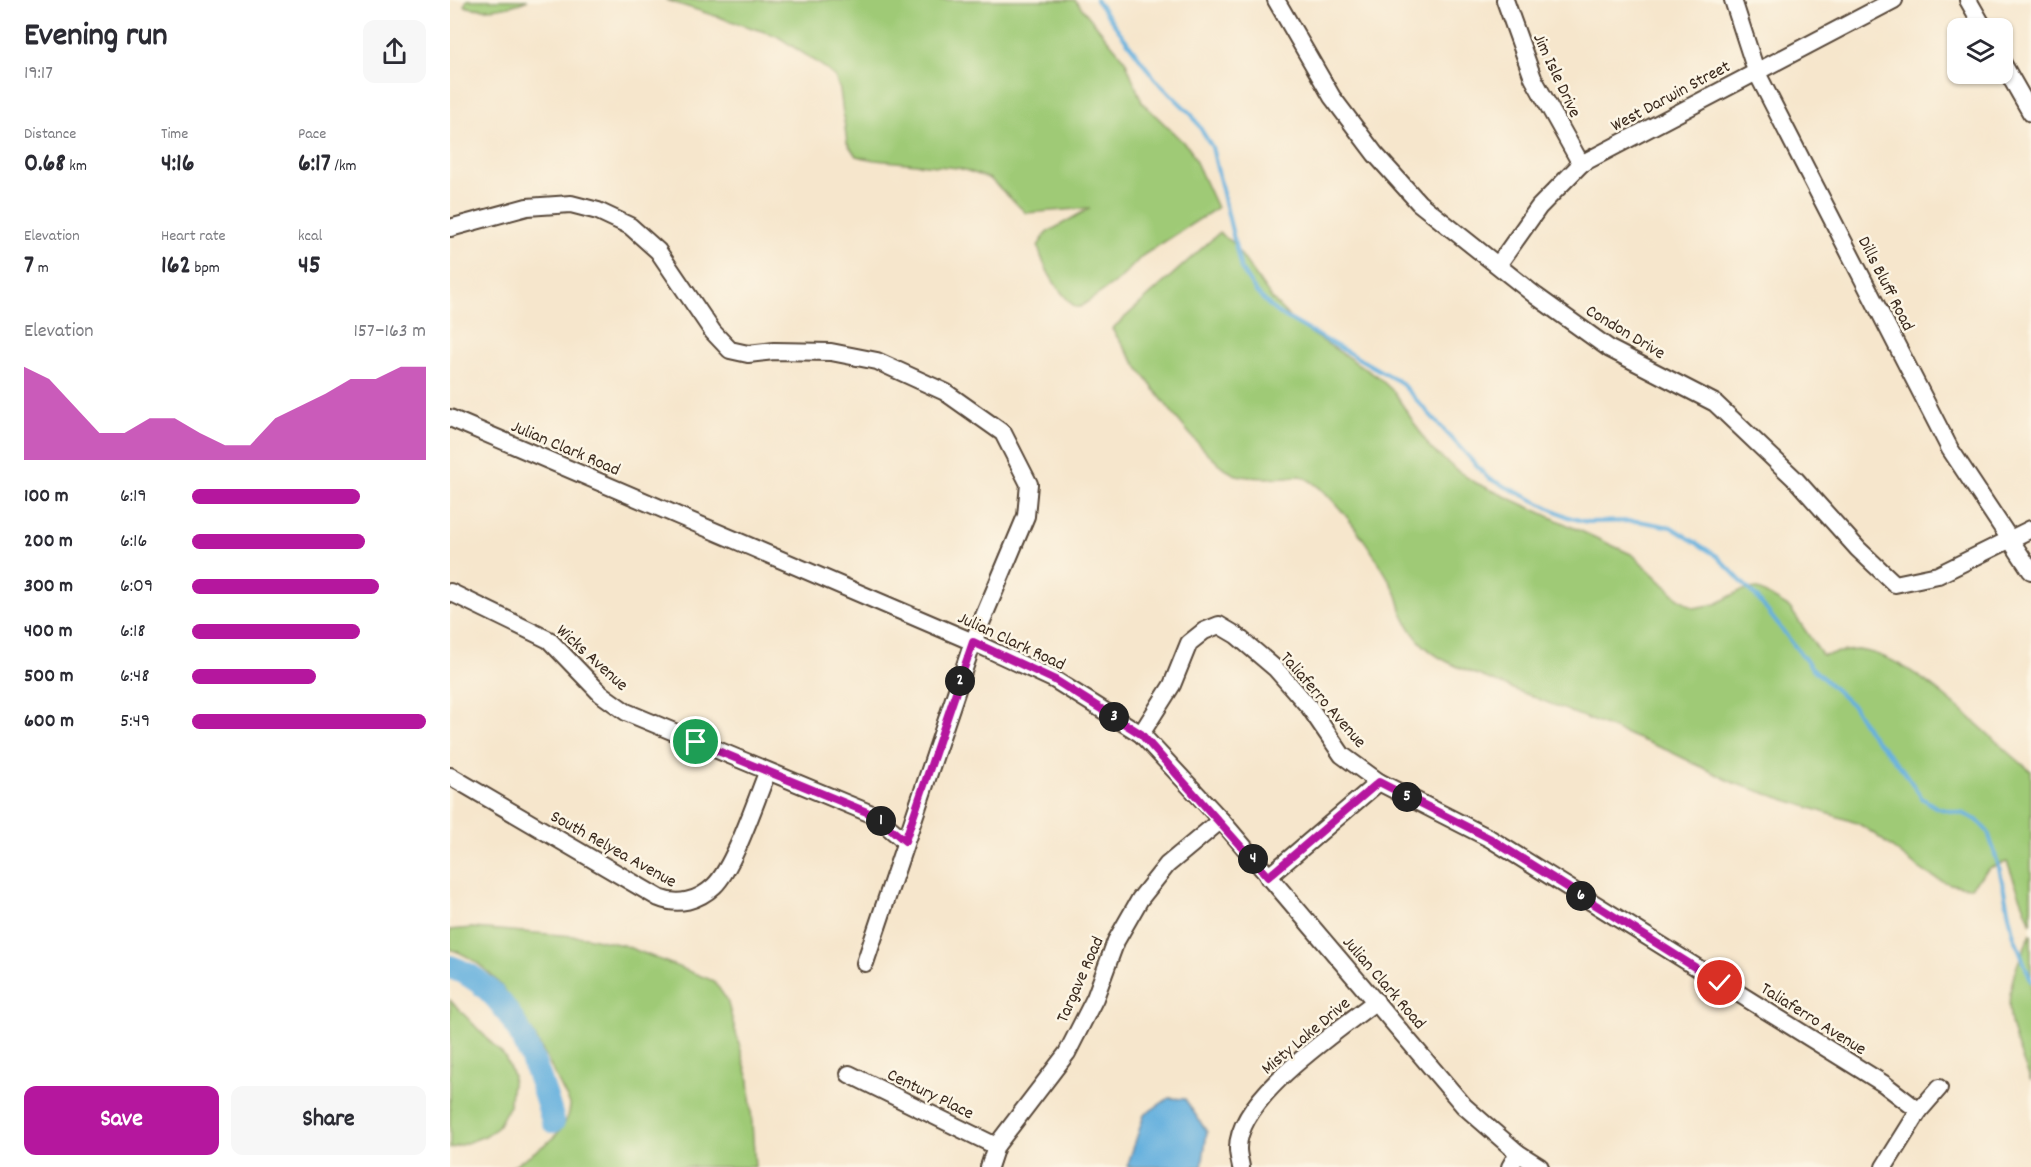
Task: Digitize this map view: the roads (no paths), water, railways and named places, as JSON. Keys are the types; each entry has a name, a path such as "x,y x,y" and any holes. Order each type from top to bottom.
{"street":[{"name":"Condon Drive","path":"1276,0 1332,97 1375,154 1419,203 1536,296 1610,349 1715,403 1796,480 1858,549 1895,584 1938,575 2012,540"},
{"name":"Jim Isle Drive","path":"1505,0 1533,78 1581,164"},
{"name":"Dills Bluff Road","path":"1733,0 1756,71 1950,449 2031,571"},
{"name":"West Darwin Street","path":"1498,265 1539,207 1581,164 1894,0"},
{"path":"1968,0 1978,18"},
{"path":"2013,81 2031,113"},
{"path":"450,228 527,207 571,204 598,211 630,226 658,250 713,332 730,350 748,354 774,351 831,352 877,361 945,392 1003,433 1029,484 1026,516 973,642 865,963"},
{"name":"Julian Clark Road","path":"450,418 973,642 1055,680 1141,734 1221,820 1464,1106 1514,1160 1540,1167"},
{"path":"2012,540 2031,529"},
{"name":"Wicks Avenue","path":"450,592 549,640 601,694 626,712 767,773 874,815 905,841"},
{"name":"Taliaferro Avenue","path":"1141,734 1172,685 1189,643 1204,631 1219,626 1236,635 1276,669 1310,708 1342,755 1379,782 1489,838 1884,1084 1919,1111"},
{"name":"South Relyea Avenue","path":"450,776 659,898 674,904 695,898 715,885 730,860 767,773"},
{"path":"1268,877 1379,782"},
{"name":"Targave Road","path":"989,1167 996,1146 1067,1053 1095,998 1116,941 1140,899 1167,865 1221,820"},
{"name":"Misty Lake Drive","path":"1241,1167 1238,1147 1246,1119 1281,1076 1376,1001"},
{"name":"Century Place","path":"849,1074 996,1146"},
{"path":"1884,1167 1919,1111 1940,1088"}],"water":[{"path":"1169,1098 1185,1099 1207,1132 1202,1167 1127,1167 1144,1115"}],"waterway":[{"path":"1096,0 1155,79 1192,115 1212,147 1241,269 1256,292 1275,311 1400,382 1488,478 1568,517 1587,522 1638,521 1671,527 1717,556 1758,599 1811,667 1854,707 1869,732 1903,770 1922,798 1937,808 1964,814 1977,820 1988,832 1999,867 2013,933 2031,981"},
{"path":"450,967 472,977 490,991 506,1010 530,1053 553,1121"}]}
